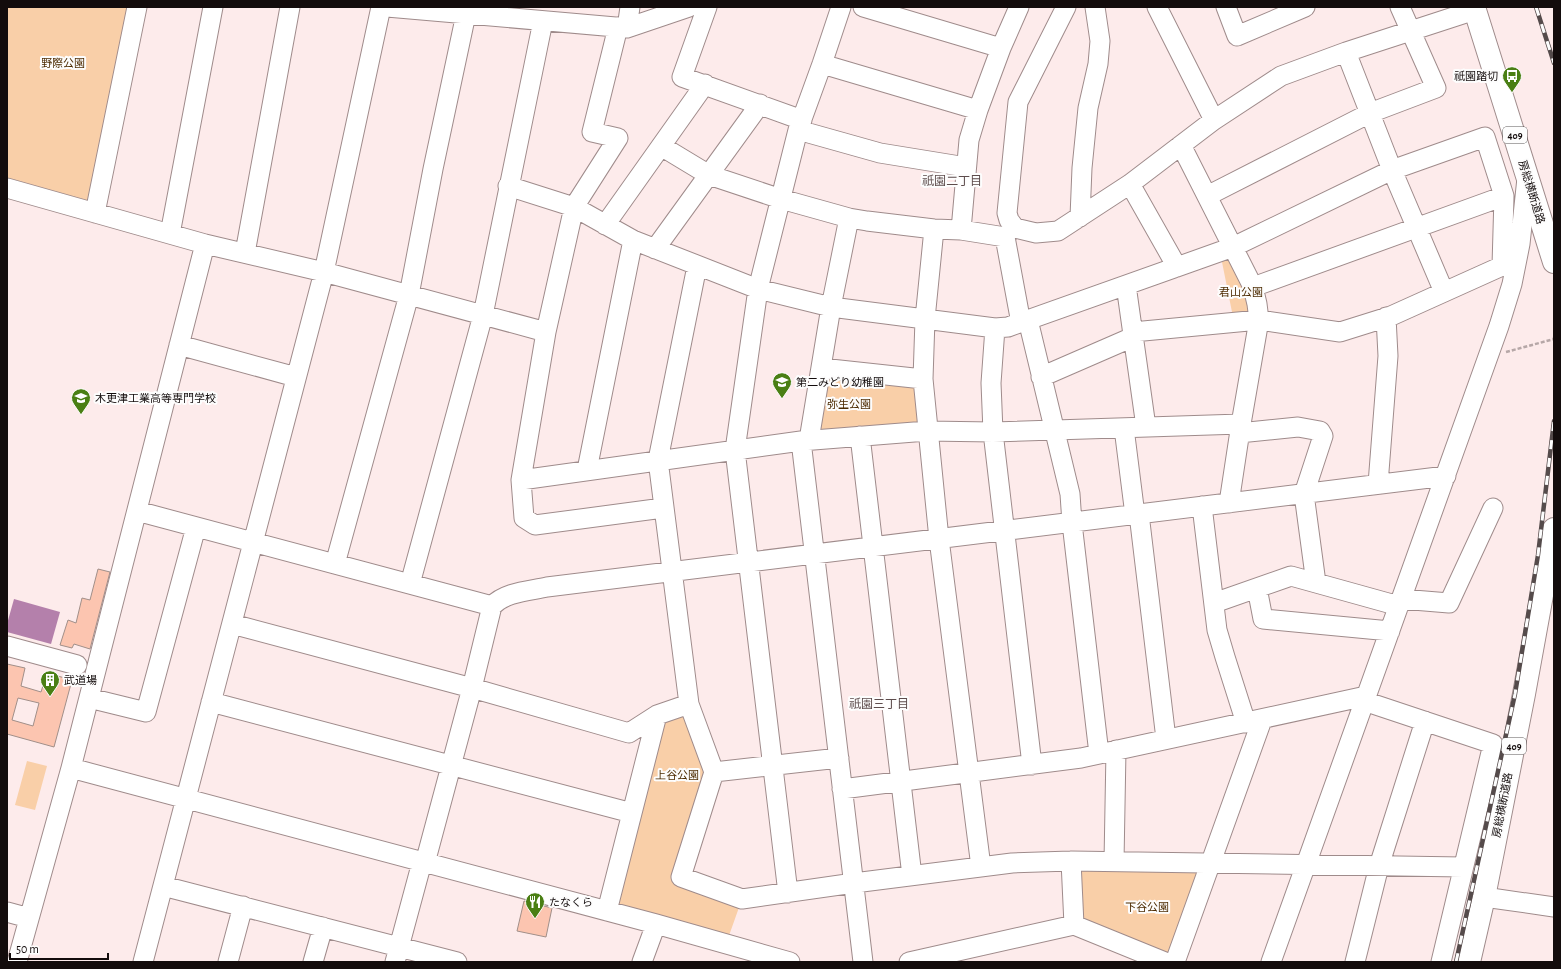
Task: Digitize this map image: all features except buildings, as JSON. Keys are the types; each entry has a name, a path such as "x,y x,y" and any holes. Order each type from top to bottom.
{"highway":[{"name":"房総横断道路","path":"1474,9 1554,262"},
{"name":"房総横断道路","path":"1469,962 1484,897 1524,694 1554,529"}],"street":[{"path":"95,213 137,7"},
{"path":"170,234 213,7"},
{"path":"245,253 290,7"},
{"path":"143,962 324,272 381,7"},
{"path":"388,7 622,27 689,7"},
{"path":"630,7 622,27 592,132 618,138 574,207 546,332 521,480 524,518 535,525 663,508"},
{"path":"707,7 682,76 760,104 800,125 880,153 966,167"},
{"path":"788,893 735,450 758,289 800,125 841,7"},
{"path":"863,7 1001,48"},
{"path":"961,230 969,140 978,110 1001,48 1019,7"},
{"path":"1080,218 1082,168 1088,108 1098,64 1100,41 1096,10 1077,11 1066,7 1018,102 1007,213 1009,220 1015,228 1036,233 1058,231 1080,218 1130,184 1214,120 1281,76 1346,52 1474,9"},
{"path":"1157,7 1214,120"},
{"path":"1226,7 1237,36 1305,7"},
{"path":"1207,196 1370,113 1436,88 1400,7"},
{"path":"336,564 409,295 433,169 466,14"},
{"path":"410,584 483,314 543,20"},
{"path":"1346,52 1392,170 1444,292"},
{"path":"822,64 978,110"},
{"path":"605,224 705,84"},
{"path":"655,249 760,104"},
{"path":"508,186 574,207 633,240 758,289 831,307 995,328 1008,327 1233,247 1392,170 1485,137 1504,196 1502,266 1386,317 1340,332 1259,320 1133,335 1041,376"},
{"path":"1181,145 1253,287 1257,304 1259,320 1240,428 1229,503"},
{"path":"661,146 708,175 781,199 849,218 1004,236 1025,321 1056,430 1070,494 1072,523 1107,752 1114,862"},
{"path":"1270,962 1446,476 1510,291 1520,244 1527,173"},
{"path":"1130,184 1176,267"},
{"path":"7,188 205,244 324,272 546,332"},
{"path":"1253,287 1504,196"},
{"path":"849,218 831,307 821,368 805,441 815,555 863,962"},
{"path":"934,228 925,319 923,379 939,539 982,867"},
{"path":"587,470 633,240"},
{"path":"17,962 71,768 205,244"},
{"path":"697,266 658,460 671,573 689,704 714,772 681,877 742,899 1012,863 1071,861 1463,867"},
{"path":"1126,285 1146,427"},
{"path":"1378,484 1388,356 1386,317"},
{"path":"995,328 991,383 993,432 1032,765"},
{"path":"179,345 296,377"},
{"path":"821,368 923,379"},
{"path":"521,480 805,441 928,431 993,432 1146,427 1298,427 1320,432 1323,436 1304,494 1316,583"},
{"path":"1124,428 1137,515 1166,739"},
{"path":"860,436 912,876"},
{"path":"397,954 451,765 492,606 498,599 547,587 671,573 1446,476"},
{"path":"1176,962 1211,864 1254,721 1224,657 1217,630 1202,506"},
{"path":"1214,603 1291,576 1400,603 1449,603 1493,508"},
{"path":"137,511 492,606"},
{"path":"89,698 146,712 196,527"},
{"path":"1257,588 1263,619 1390,631"},
{"path":"232,624 472,688 651,739"},
{"path":"7,646 77,665"},
{"path":"842,789 1081,758 1166,739 1365,699 1493,744 1441,962"},
{"path":"211,702 632,813"},
{"path":"629,733 657,715 689,704"},
{"path":"607,911 657,715"},
{"path":"1355,962 1379,866 1425,721"},
{"path":"714,772 839,758"},
{"path":"71,768 186,800 656,924 790,962"},
{"path":"1071,861 1074,925"},
{"path":"163,886 323,927 397,954 457,962"},
{"path":"1484,897 1554,907"},
{"path":"228,962 243,906"},
{"path":"7,912 29,918"},
{"path":"642,962 656,924"},
{"path":"909,962 1074,925 1165,962"},
{"path":"313,962 323,927"}],"path":[{"path":"1490,350 1507,352 1554,339 1554,335"}],"green space":[{"name":"野際公園","path":"7,7 130,7 92,205 7,181"},
{"name":"君山公園","path":"1233,247 1259,320 1234,322 1220,252"},
{"name":"弥生公園","path":"821,368 923,379 927,431 809,440"},
{"name":"上谷公園","path":"689,704 714,772 681,877 742,899 726,944 607,911 657,715"},
{"path":"27,761 47,766 35,810 15,805"},
{"name":"下谷公園","path":"1071,861 1211,864 1175,962 1074,925"}],"shaded area":[{"path":"14,599 60,612 51,644 7,632 7,624"}],"railway":[{"path":"1536,7 1554,63"},
{"path":"1456,962 1515,694 1538,555 1554,421"}],"place":[{"name":"祇園踏切","path":"1512,93"},
{"name":"第二みどり幼稚園","path":"782,399"},
{"name":"木更津工業高等専門学校","path":"81,415"},
{"name":"武道場","path":"50,697"},
{"name":"たなくら","path":"535,919"}],"district":[{"name":"祇園二丁目","path":"952,181"},
{"name":"祇園三丁目","path":"879,704"}]}
